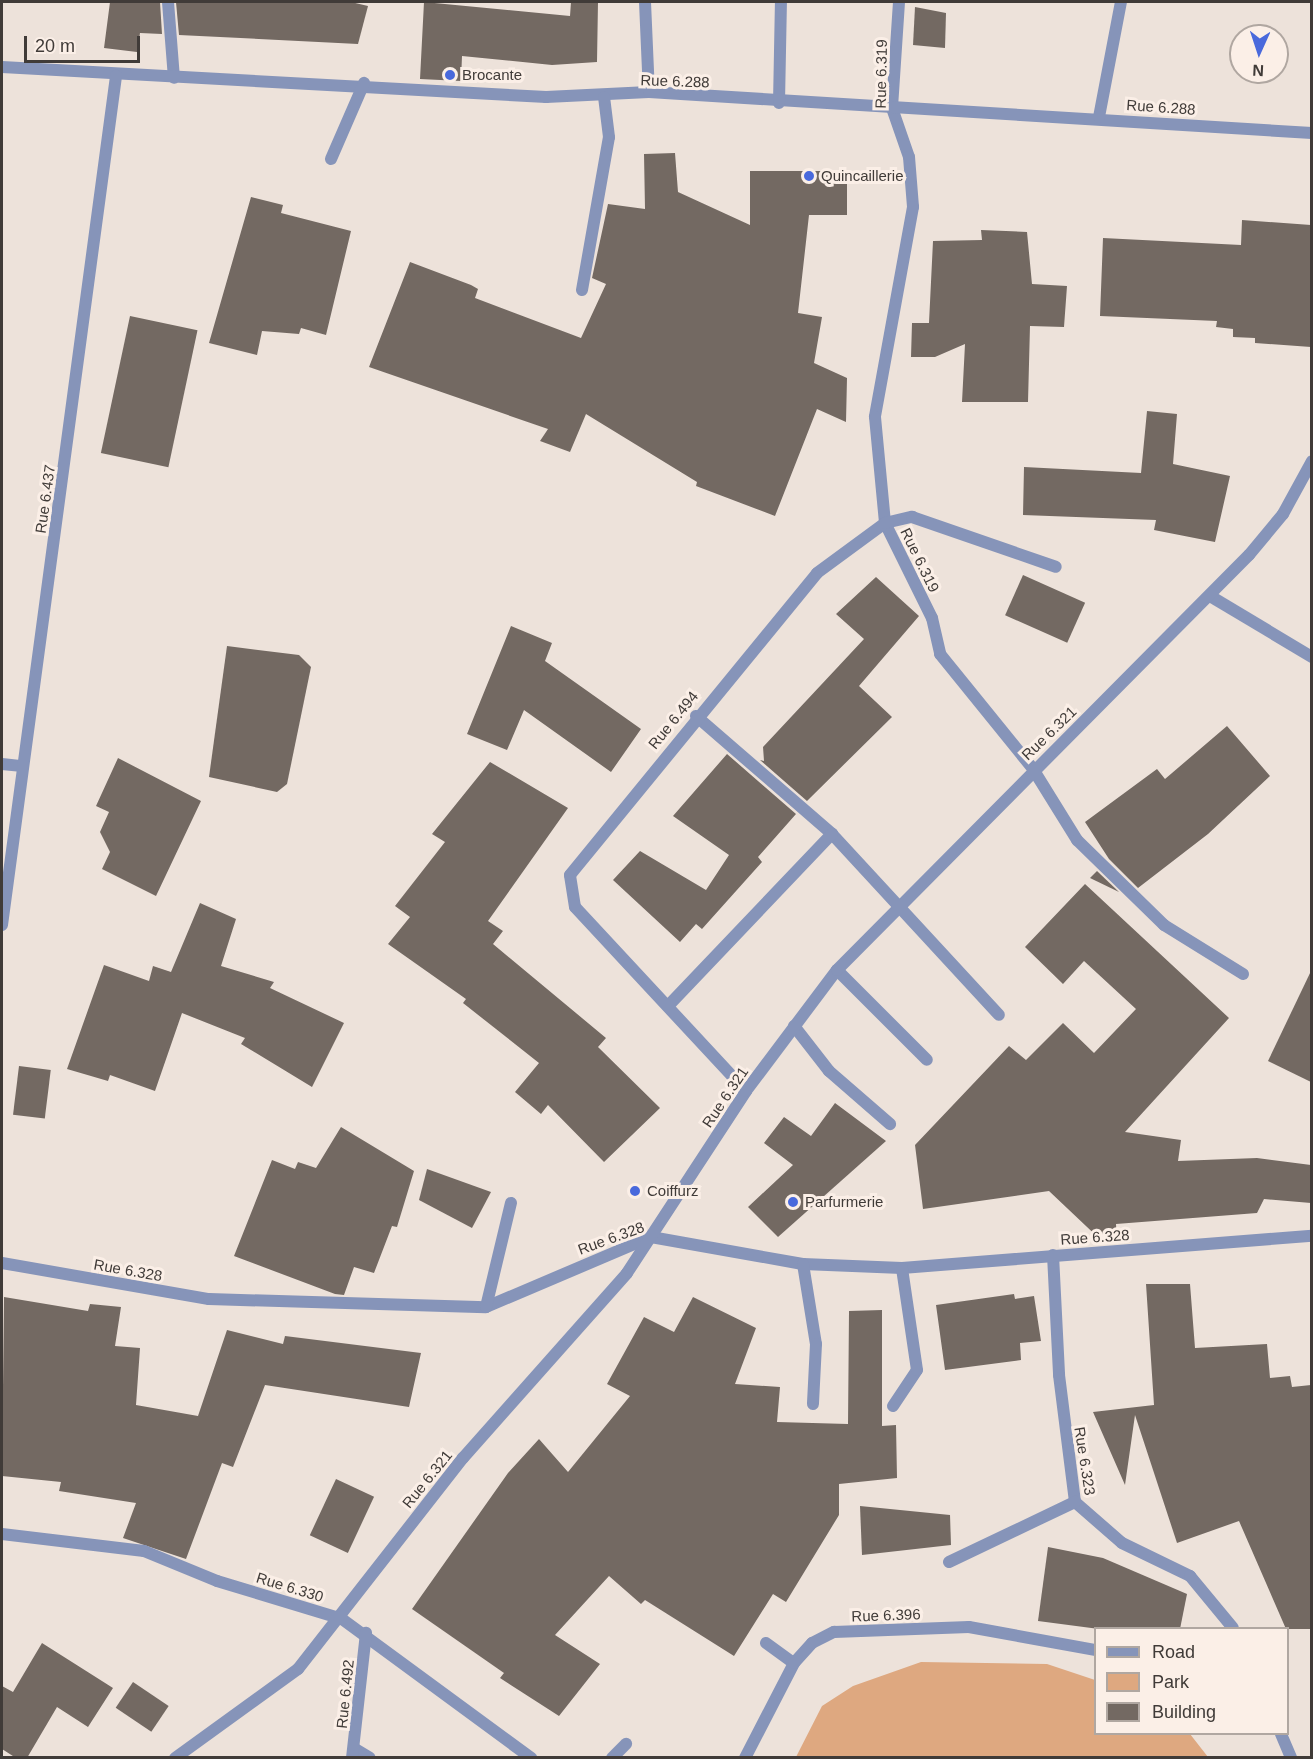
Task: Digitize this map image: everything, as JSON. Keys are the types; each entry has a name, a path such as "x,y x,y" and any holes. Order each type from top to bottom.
{"street":[{"path":"168,2 174,78"},
{"path":"645,2 649,92"},
{"path":"779,103 782,2"},
{"name":"Rue 6.319","path":"899,2 892,108 909,157 913,207 875,417 885,523 932,618 940,654 1033,769 1041,789 1092,856 1164,925 1243,974"},
{"path":"1098,117 1121,2"},
{"name":"Rue 6.288","path":"2,67 274,85 364,83 604,97 649,92 779,103 1098,117 1311,134"},
{"name":"Rue 6.437","path":"2,925 20,766 116,76"},
{"path":"331,159 364,83"},
{"path":"582,290 609,137 604,97"},
{"name":"Rue 6.321","path":"175,1758 298,1669 342,1618 463,1458 627,1273 746,1091 837,970 902,906 1033,769 1210,596 1283,514 1311,461"},
{"name":"Rue 6.494","path":"746,1091 575,907 570,875 696,716 817,573 885,523 912,517 1056,567"},
{"path":"1210,596 1311,657"},
{"path":"696,716 832,834 902,906 933,947 999,1015"},
{"path":"2,764 20,766"},
{"path":"668,1006 832,834"},
{"path":"837,970 927,1060"},
{"path":"794,1026 830,1071 890,1124"},
{"path":"486,1307 511,1203"},
{"name":"Rue 6.328","path":"2,1263 209,1299 486,1307 651,1237 803,1264 902,1268 1311,1236"},
{"name":"Rue 6.323","path":"1053,1255 1059,1375 1075,1502 1122,1543 1190,1576 1231,1627"},
{"path":"803,1264 816,1344 813,1404"},
{"path":"893,1406 917,1370 902,1268"},
{"path":"949,1562 1075,1502"},
{"name":"Rue 6.330","path":"2,1534 144,1551 217,1581 342,1618 366,1633 531,1758"},
{"name":"Rue 6.396","path":"745,1758 794,1663 812,1642 834,1632 969,1627 1094,1650"},
{"name":"Rue 6.492","path":"353,1753 366,1633"},
{"path":"766,1643 794,1663"},
{"path":"1281,1735 1291,1758"},
{"path":"612,1758 626,1744"},
{"path":"353,1753 370,1758"}],"green space":[{"path":"921,1662 1047,1664 1094,1680 1094,1735 1191,1735 1208,1757 796,1757 822,1706 853,1686"}],"building":[{"path":"110,2 160,2 162,34 140,33 137,52 104,48"},
{"path":"176,2 351,2 368,6 358,44 179,35"},
{"path":"424,2 570,16 571,2 598,2 597,62 552,65 462,56 461,81 420,79"},
{"path":"915,7 946,13 945,48 913,45"},
{"path":"675,153 678,192 750,225 750,171 847,171 847,215 809,215 798,313 822,317 814,363 847,378 846,422 817,409 775,516 696,486 697,482 586,414 570,452 540,441 548,429 369,367 410,262 471,285 478,289 475,298 581,338 606,284 592,278 608,204 645,209 644,154"},
{"path":"251,197 283,205 281,213 351,231 326,335 301,328 299,334 262,331 257,355 209,343"},
{"path":"1242,220 1311,225 1311,347 1255,343 1255,338 1233,337 1233,329 1216,327 1217,321 1100,316 1103,238 1241,245"},
{"path":"981,230 1027,232 1032,284 1067,286 1064,327 1030,326 1028,402 962,402 965,344 935,357 911,357 912,323 929,323 933,241 982,240"},
{"path":"130,316 197,330 168,467 101,453"},
{"path":"1147,411 1177,414 1173,464 1230,476 1215,542 1154,530 1156,520 1023,515 1024,467 1141,473"},
{"path":"1023,575 1085,603 1067,643 1005,615"},
{"path":"876,577 919,616 859,686 892,717 807,801 760,760 764,761 763,747 864,639 836,614"},
{"path":"511,626 552,643 545,661 641,729 611,772 524,710 507,750 467,734"},
{"path":"227,646 299,655 311,667 287,784 277,792 209,777"},
{"path":"1227,726 1270,776 1208,834 1138,888 1109,859 1085,822 1157,769 1165,779"},
{"path":"727,754 796,814 758,857 762,862 702,929 696,924 680,942 613,880 640,851 706,890 729,855 673,816"},
{"path":"118,758 201,801 156,896 102,869 110,852 100,832 109,812 96,806"},
{"path":"490,762 568,808 488,921 503,931 493,944 606,1038 598,1047 660,1108 604,1162 548,1105 541,1114 515,1092 539,1063 463,1003 466,999 388,944 410,917 395,906 445,842 432,834"},
{"path":"1097,871 1119,892 1090,878"},
{"path":"1085,884 1229,1018 1125,1132 1181,1140 1178,1161 1257,1158 1311,1165 1311,1203 1264,1199 1257,1213 1116,1224 1117,1243 1105,1244 1049,1191 923,1209 915,1145 1009,1046 1026,1060 1063,1023 1094,1053 1136,1009 1084,961 1063,984 1025,947"},
{"path":"200,903 236,919 221,966 274,982 270,988 344,1023 312,1087 241,1044 245,1038 182,1013 155,1091 110,1075 108,1081 67,1069 104,965 149,981 153,966 171,972"},
{"path":"1311,971 1311,1082 1268,1061"},
{"path":"19,1066 51,1070 45,1119 13,1115"},
{"path":"835,1103 886,1141 778,1237 748,1207 793,1165 764,1143 784,1117 811,1136"},
{"path":"341,1127 414,1171 397,1227 392,1226 374,1273 354,1267 344,1295 335,1294 234,1256 272,1160 295,1169 298,1162 316,1168"},
{"path":"427,1169 491,1192 472,1228 419,1200"},
{"path":"1146,1284 1190,1284 1195,1348 1267,1344 1270,1378 1290,1376 1292,1387 1311,1385 1311,1629 1285,1627 1239,1521 1177,1543 1135,1415 1125,1485 1093,1412 1154,1405"},
{"path":"1014,1294 1015,1299 1034,1296 1041,1341 1020,1343 1021,1360 945,1370 936,1305"},
{"path":"4,1297 88,1311 90,1304 121,1307 115,1346 140,1348 136,1405 198,1416 227,1330 283,1344 285,1336 421,1353 409,1407 265,1385 233,1467 222,1463 186,1559 123,1538 136,1503 59,1491 61,1482 2,1476"},
{"path":"693,1297 756,1328 735,1384 780,1387 777,1422 848,1424 849,1311 882,1310 882,1426 896,1425 897,1478 839,1484 839,1515 786,1602 773,1594 734,1656 645,1600 641,1604 609,1576 555,1635 600,1664 559,1716 500,1678 504,1673 412,1609 508,1473 539,1439 568,1472 630,1396 607,1384 644,1317 674,1332"},
{"path":"336,1479 374,1497 348,1553 310,1535"},
{"path":"860,1506 950,1515 951,1545 862,1555"},
{"path":"1048,1547 1103,1558 1187,1594 1180,1627 1094,1628 1038,1621"},
{"path":"42,1643 113,1688 88,1727 57,1707 27,1758 16,1758 2,1749 2,1686 13,1692"},
{"path":"133,1682 169,1706 151,1732 116,1708"}],"place":[{"name":"Brocante","path":"450,75"},
{"name":"Quincaillerie","path":"809,176"},
{"name":"Coiffurz","path":"635,1191"},
{"name":"Parfurmerie","path":"793,1202"}]}
